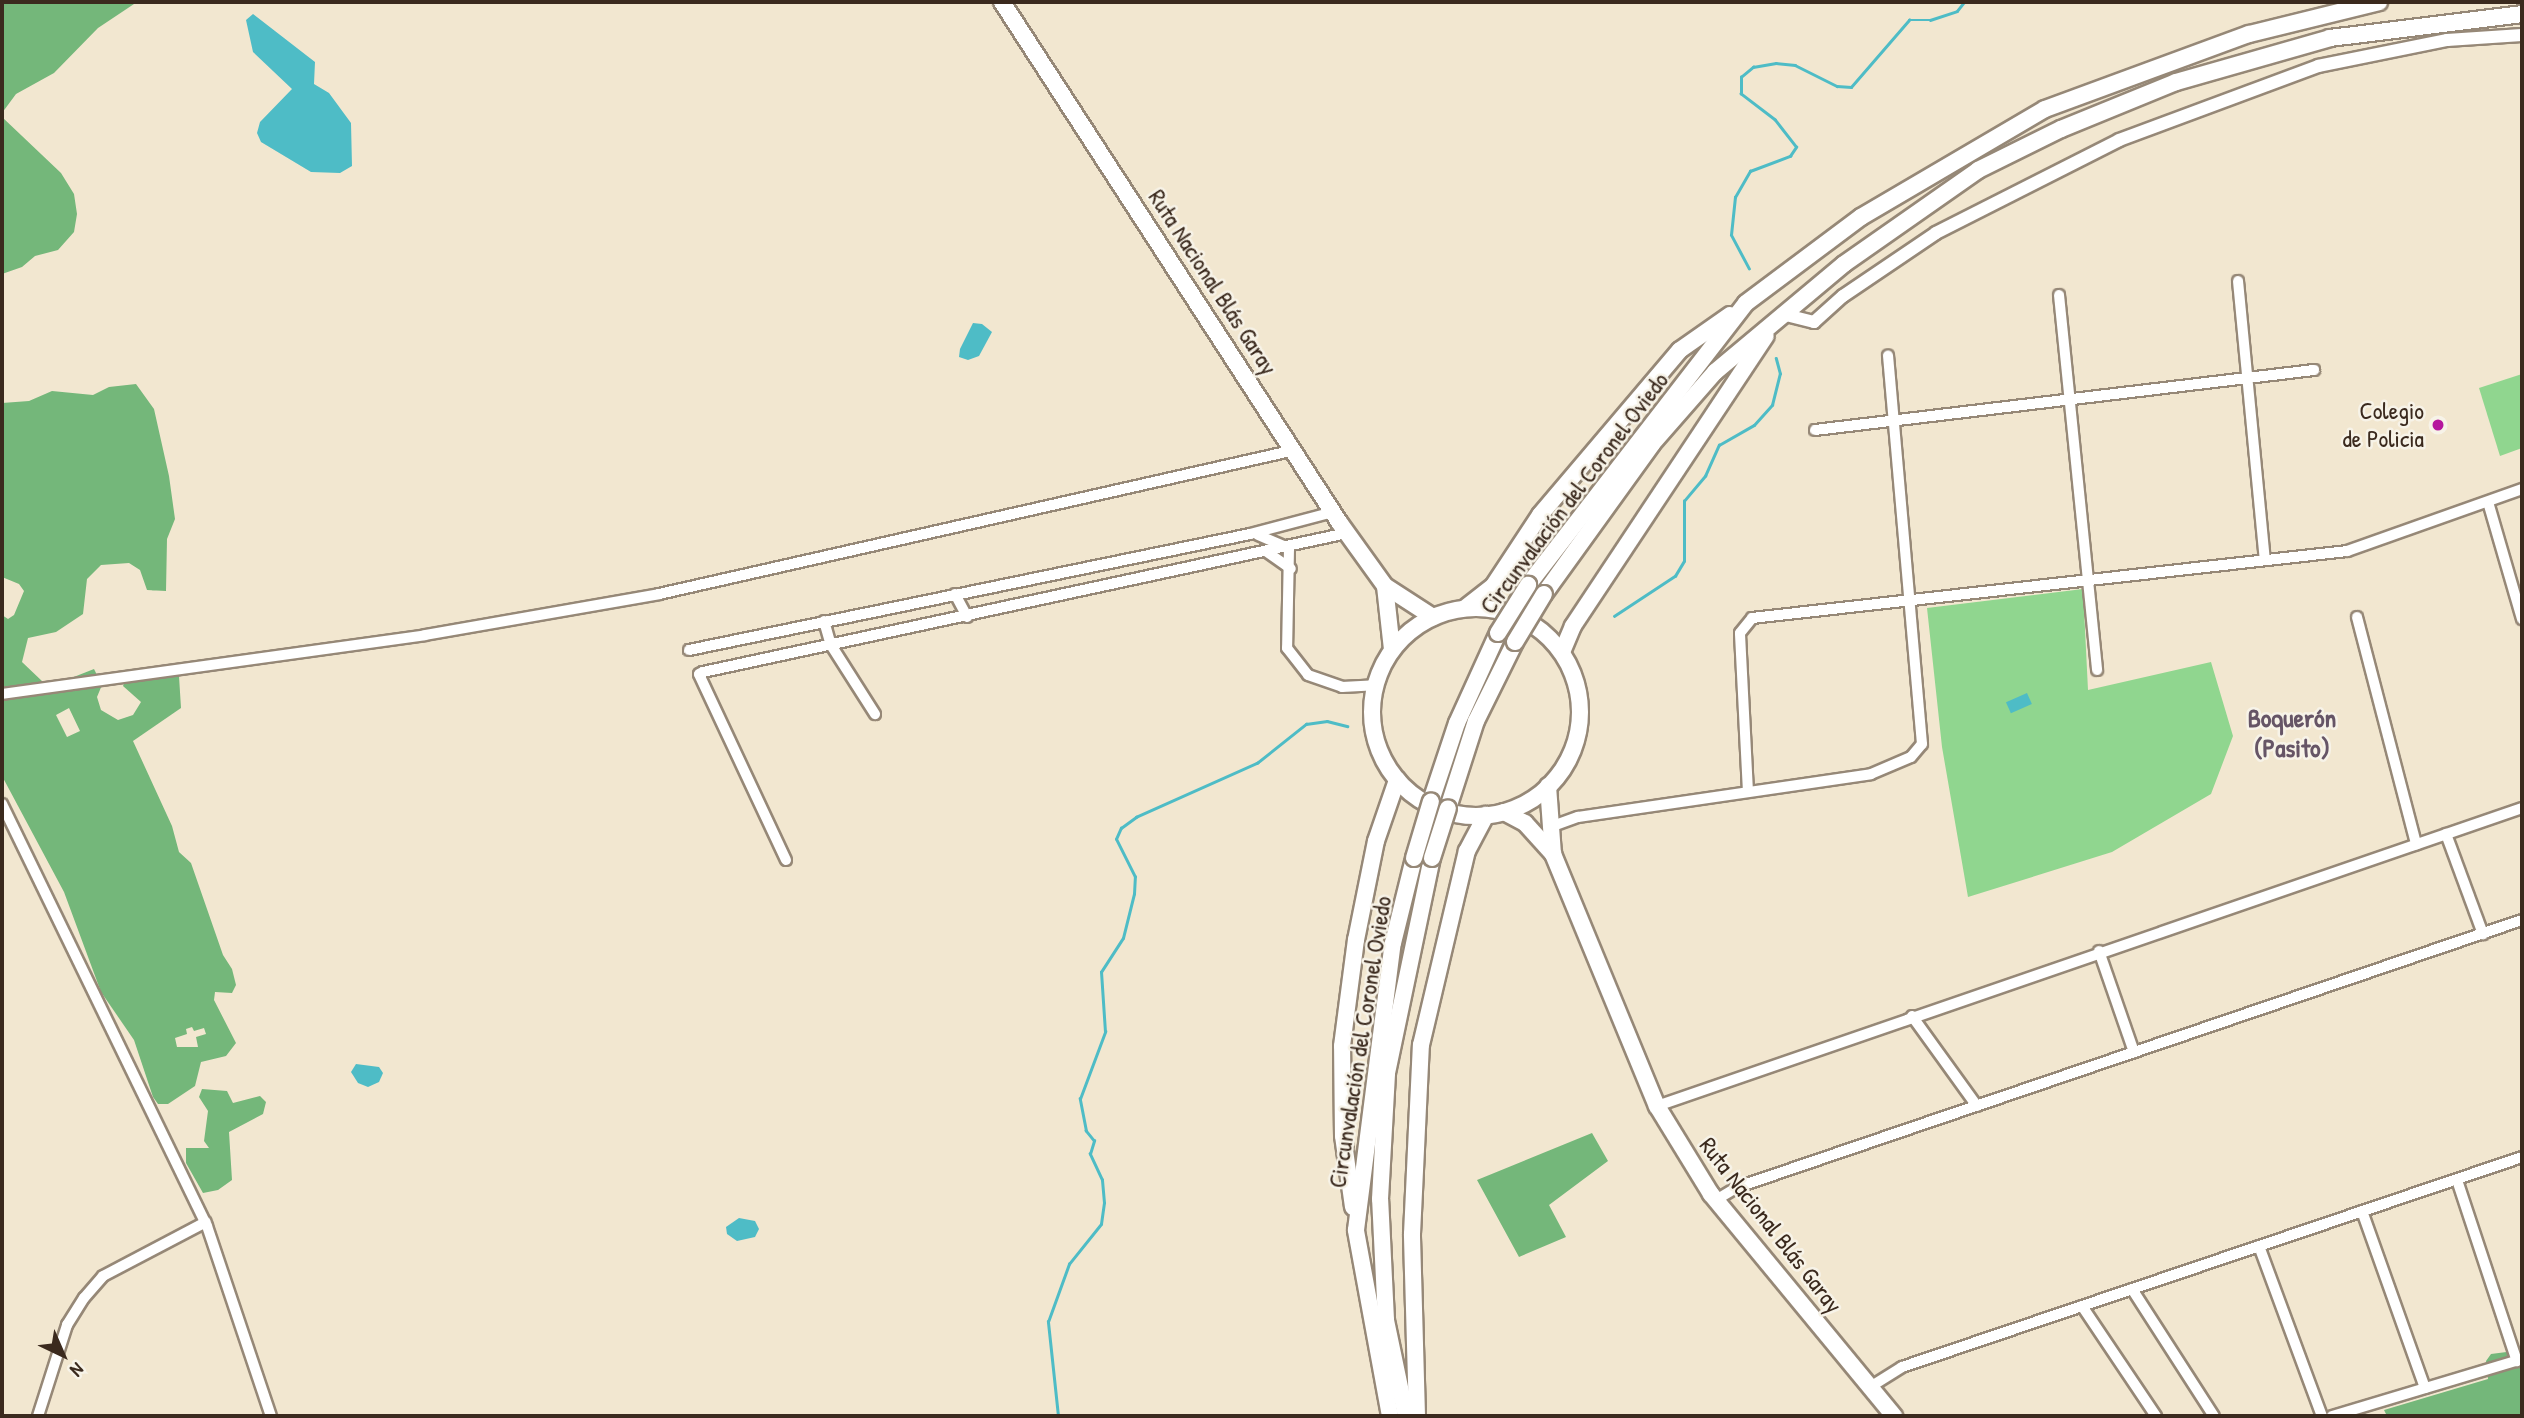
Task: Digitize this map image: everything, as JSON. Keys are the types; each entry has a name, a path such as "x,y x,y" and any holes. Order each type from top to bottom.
{"highway":[{"name":"Ruta Nacional Blás Garay","path":"1002,2 1347,533 1385,586 1433,617"},
{"name":"Circunvalación del Coronel Oviedo","path":"1390,1416 1356,1230 1393,943 1414,858 1457,723 1498,633 1528,585 1746,303 1861,217 2045,108 2249,34 2379,2"},
{"name":"Circunvalación del Coronel Oviedo","path":"1406,1416 1387,1320 1380,1199 1387,1073 1432,858 1476,722 1515,642 1544,594 1652,444 1715,372 1844,264 1979,170 2060,129 2176,82 2330,38 2522,14"},
{"path":"1465,608 1520,617 1562,652 1577,686 1579,722 1569,757 1548,786 1504,812 1486,815 1437,808 1397,780 1385,764 1372,725 1375,685 1392,649 1433,617 1465,608 1494,585 1540,515 1681,350 1746,303"},
{"path":"1562,652 1573,626 1779,318"},
{"name":"Ruta Nacional Blás Garay","path":"1385,586 1392,649"},
{"path":"1356,1230 1343,1136 1342,1046 1368,878 1397,780"},
{"name":"Ruta Nacional Blás Garay","path":"1548,786 1553,854 1657,1106 1716,1200 1894,1416"},
{"name":"Ruta Nacional Blás Garay","path":"1504,812 1525,823 1553,854"},
{"path":"1418,1416 1412,1234 1421,1045 1467,851 1486,815"}],"street":[{"path":"1779,318 1814,322 1843,296 1936,233 2119,140 2318,66 2447,40 2522,35"},
{"path":"2238,281 2265,560"},
{"path":"2059,295 2097,670"},
{"path":"1549,827 1578,817 1871,774 1911,757 1922,744 1888,355"},
{"path":"1815,430 2314,370"},
{"path":"2,694 425,635 659,594 1295,450"},
{"path":"1748,792 1743,624 1752,618 2347,551 2522,489"},
{"path":"2488,502 2522,619"},
{"path":"689,650 1250,534 1333,512"},
{"path":"786,860 699,674 1289,548 1347,533"},
{"path":"1250,534 1269,536 1289,548"},
{"path":"1289,548 1291,569 1287,648 1308,676 1342,687 1375,685"},
{"path":"1267,552 1291,569"},
{"path":"955,594 967,617"},
{"path":"2357,617 2416,844"},
{"path":"824,621 831,645 875,714"},
{"path":"2,804 206,1222 271,1416"},
{"path":"1657,1106 2099,951 2522,808"},
{"path":"2446,834 2483,934"},
{"path":"1716,1200 1738,1187 2522,920"},
{"path":"2099,951 2134,1052"},
{"path":"1912,1016 1977,1106"},
{"path":"1870,1387 1902,1367 2522,1157"},
{"path":"2332,1416 2520,1360 2457,1180"},
{"path":"2362,1211 2425,1388"},
{"path":"38,1416 67,1325 83,1298 103,1276 206,1222"},
{"path":"2259,1246 2322,1416"},
{"path":"2132,1289 2214,1416"},
{"path":"2082,1306 2156,1416"}],"green space":[{"path":"2,2 137,2 98,28 54,73 16,94 2,113"},
{"path":"2,117 61,173 74,194 77,214 74,232 58,250 35,256 22,267 2,274"},
{"path":"2522,374 2522,448 2500,456 2479,388"},
{"path":"136,384 154,409 169,476 175,519 167,539 166,591 147,590 140,570 129,563 101,565 87,579 83,614 56,632 28,638 22,662 43,682 56,684 94,669 102,685 97,697 101,710 118,720 133,715 141,702 123,686 126,678 172,671 179,676 181,708 133,741 172,826 179,852 191,863 223,955 232,969 236,985 232,993 215,992 214,1000 236,1043 226,1056 201,1062 195,1086 168,1104 158,1104 153,1097 134,1040 101,992 64,892 2,776 2,615 8,619 14,615 24,591 19,584 2,577 2,403 29,401 52,391 93,395 109,387","holes":["69,708 80,731 67,737 56,715","192,1027 194,1031 204,1028 206,1034 196,1037 198,1047 177,1047 175,1038 187,1034 186,1029"]},
{"path":"2083,589 2088,690 2211,662 2233,736 2211,794 2112,852 1968,897 1942,747 1927,608"},
{"path":"202,1089 227,1091 233,1103 260,1096 266,1102 263,1114 229,1132 232,1180 218,1190 203,1193 186,1163 186,1148 209,1148 204,1141 208,1111 199,1097"},
{"path":"1592,1133 1608,1161 1549,1205 1566,1237 1519,1257 1477,1180"},
{"path":"2522,1350 2522,1416 2387,1416 2384,1410 2488,1379 2486,1361 2491,1354"}],"water":[{"path":"253,14 315,62 314,84 329,93 351,123 352,166 340,173 311,172 261,142 257,133 260,122 292,89 253,52 246,20"},
{"path":"973,323 982,324 992,332 979,356 968,360 959,357 960,349"},
{"path":"2027,693 2032,704 2011,713 2006,702"},
{"path":"356,1064 379,1067 383,1073 379,1082 368,1087 358,1083 351,1072"},
{"path":"739,1218 755,1221 759,1229 755,1237 737,1241 727,1234 726,1227"}],"waterway":[{"path":"1749,269 1731,235 1735,197 1750,171 1790,156 1796,147 1775,120 1741,94 1741,77 1753,67 1776,63 1795,65 1837,86 1851,87 1909,20 1930,20 1957,11 1964,2"},
{"path":"1614,616 1675,576 1684,561 1684,501 1705,476 1719,445 1754,425 1772,405 1780,374 1776,359"},
{"path":"1058,1416 1048,1322 1069,1264 1101,1224 1104,1203 1102,1180 1090,1154 1094,1141 1086,1131 1080,1099 1105,1032 1101,972 1123,938 1134,894 1135,877 1116,839 1121,828 1136,817 1257,763 1306,724 1327,721 1347,726"}],"place":[{"name":"Colegio de Policia","path":"2438,425"}],"district":[{"name":"Boquerón (Pasito)","path":"2292,733"}]}
